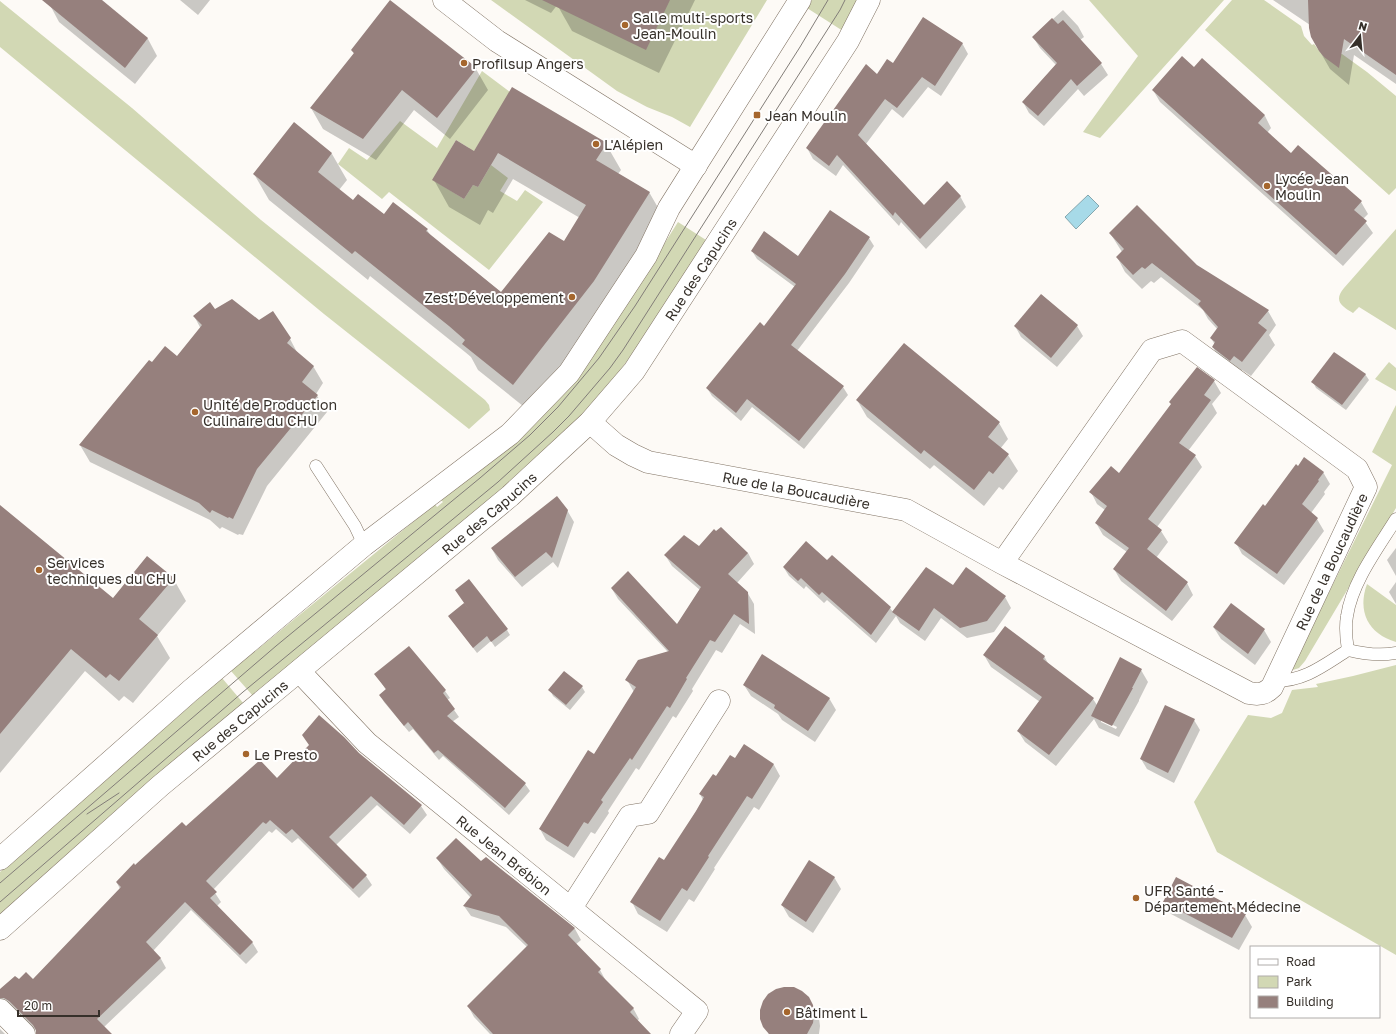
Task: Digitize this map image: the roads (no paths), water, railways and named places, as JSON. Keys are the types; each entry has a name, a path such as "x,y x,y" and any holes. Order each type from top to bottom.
{"street":[{"path":"444,0 497,42 696,166"},
{"path":"0,859 190,691 364,545 510,434 569,373 646,256 669,208 800,0"},
{"name":"Rue des Capucins","path":"0,929 160,786 510,496 590,422 634,371 848,42 869,0"},
{"name":"Rue de la Boucaudière","path":"590,422 616,446 633,456 648,462 906,510 1002,563 1249,693 1262,694 1272,687 1366,487 1357,469 1182,341 1152,350 1002,563"},
{"name":"Rue Jean Brébion","path":"299,671 367,743 697,1011 681,1034"},
{"path":"571,908 630,816 648,812 718,701"},
{"path":"0,1010 24,1034"}],"lane":[{"path":"316,466 354,526 364,545"},
{"path":"1348,650 1346,617 1352,595 1362,575 1396,519"},
{"path":"1275,681 1295,679 1311,673 1348,650 1363,654 1379,655 1396,653"}],"water":[{"path":"1088,195 1099,206 1076,229 1065,217"}],"tram line":[{"path":"0,883 276,646 480,478 530,435 558,407 599,358 635,306 800,47 828,0"},
{"path":"0,902 243,692 498,482 569,416 610,368 623,350 845,0"},
{"path":"87,814 119,793"}],"place":[{"name":"Salle multi-sports Jean-Moulin","path":"625,25"},
{"name":"Profilsup Angers","path":"464,63"},
{"name":"Jean Moulin","path":"757,115"},
{"name":"L'Alépien","path":"596,144"},
{"name":"Lycée Jean Moulin","path":"1267,186"},
{"name":"Zest’Développement","path":"572,297"},
{"name":"Unité de Production Culinaire du CHU","path":"195,412"},
{"name":"Services techniques du CHU","path":"39,570"},
{"name":"Le Presto","path":"246,754"},
{"name":"UFR Santé - Département Médecine","path":"1136,898"},
{"name":"Bâtiment L","path":"787,1012"}]}
